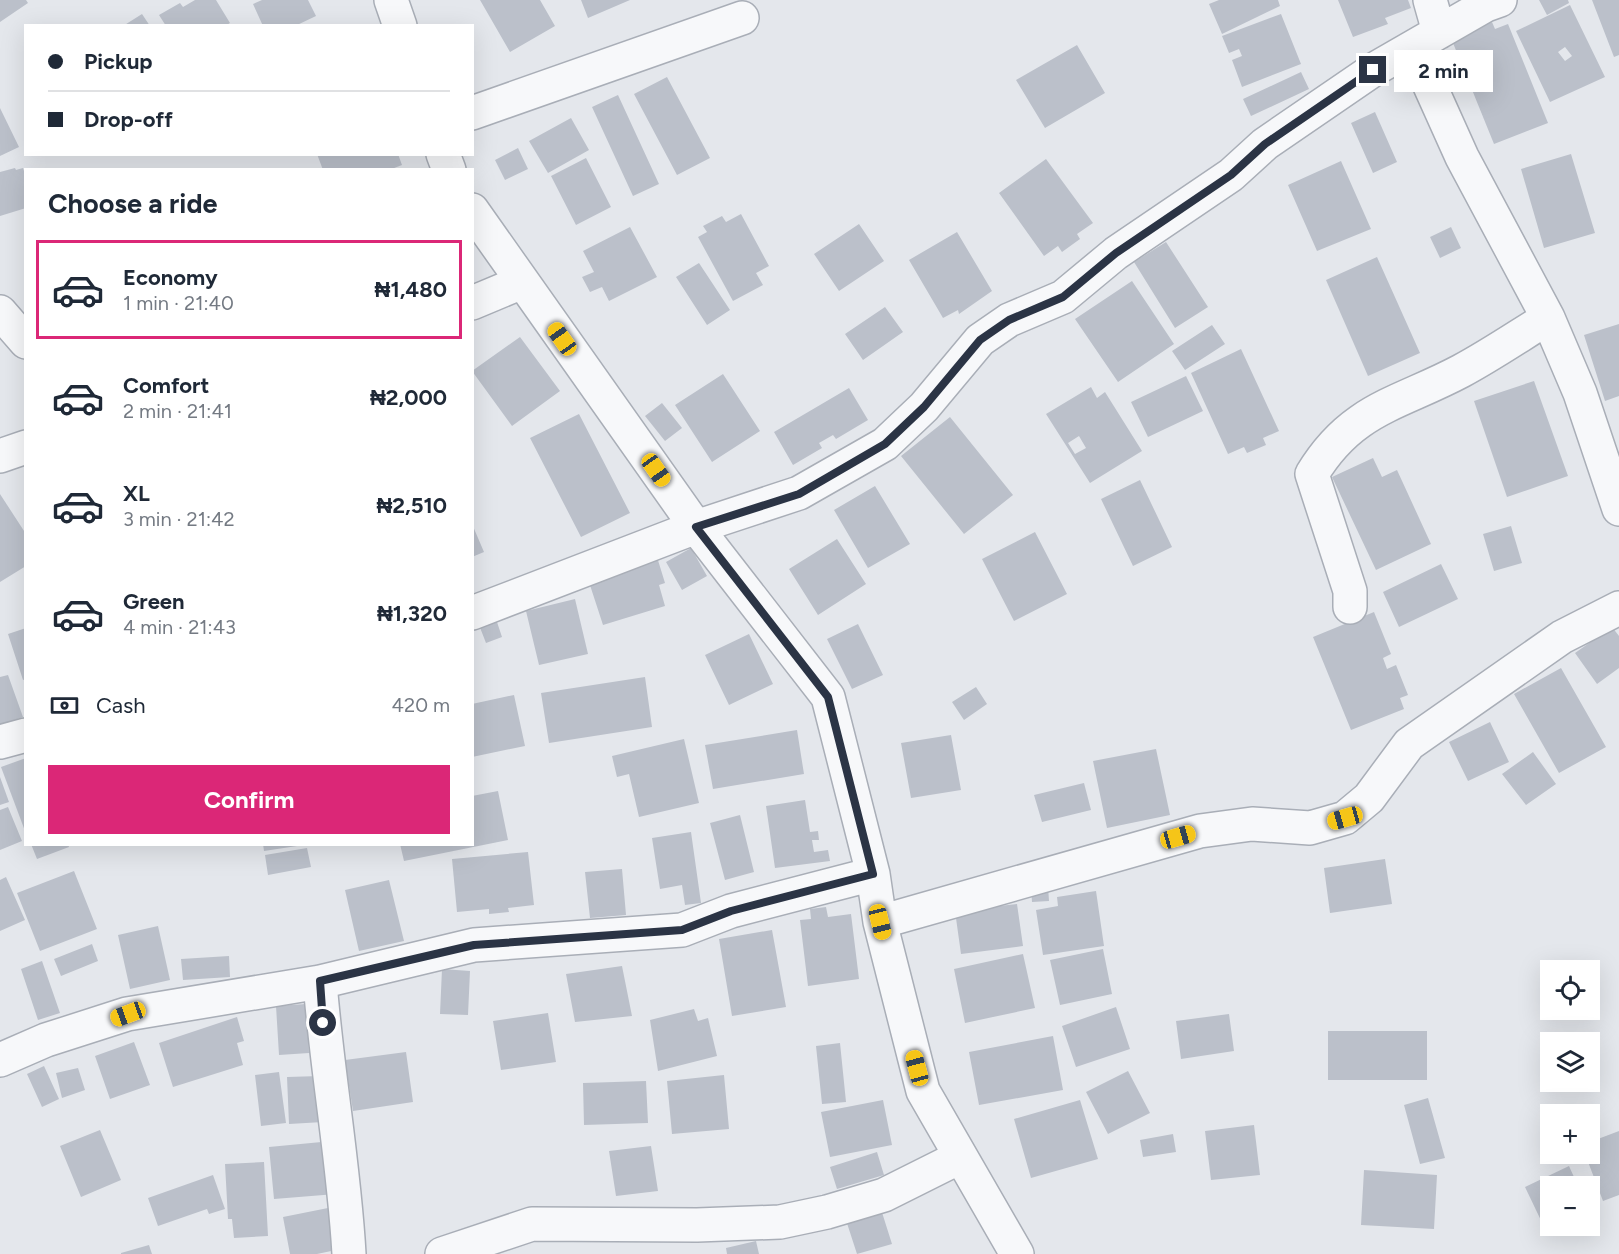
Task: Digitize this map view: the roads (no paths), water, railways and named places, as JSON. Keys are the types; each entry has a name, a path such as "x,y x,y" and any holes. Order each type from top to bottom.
{"street":[{"path":"391,0 399,24"},
{"path":"1430,0 1426,40 1462,157 1548,318 1580,393 1619,509"},
{"path":"474,612 696,527 799,494 885,444 924,407 980,340 1009,320 1063,297 1116,253 1231,175 1265,144 1373,70 1486,5 1500,0"},
{"path":"474,112 742,18"},
{"path":"474,213 696,527 828,697 873,874 880,922 923,1091 1017,1254"},
{"path":"474,302 522,282"},
{"path":"0,312 24,340"},
{"path":"1350,607 1350,591 1312,474 1328,448 1374,410 1461,371 1548,318"},
{"path":"0,456 24,448"},
{"path":"880,922 1200,831 1252,824 1310,828 1345,818 1369,798 1409,744 1562,637 1619,608"},
{"path":"0,742 24,736"},
{"path":"0,1060 46,1040 86,1030 128,1014 320,981 474,945 682,930 731,911 873,874"},
{"path":"320,981 326,1065 346,1206 349,1254"},
{"path":"442,1254 532,1224 697,1225 780,1222 827,1212 884,1195 960,1157"}]}
